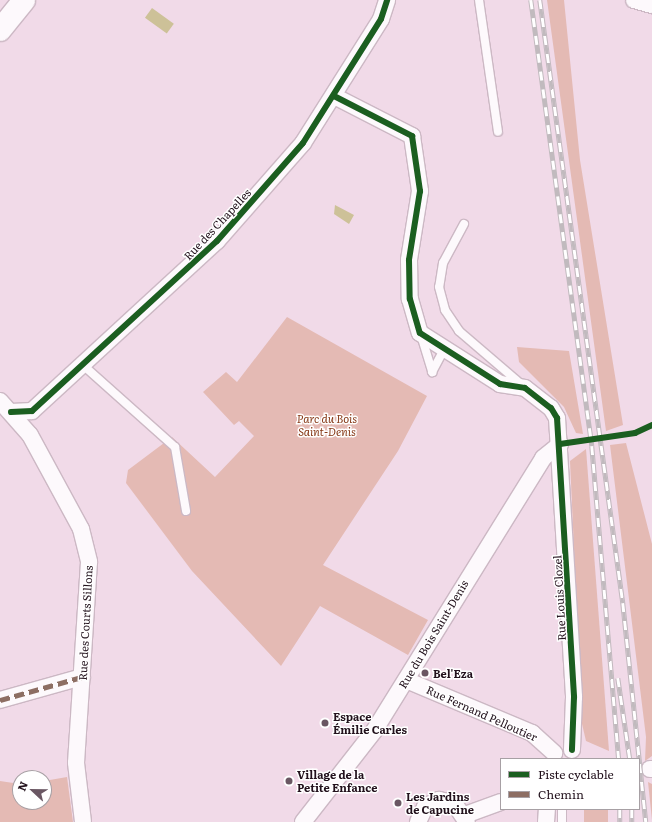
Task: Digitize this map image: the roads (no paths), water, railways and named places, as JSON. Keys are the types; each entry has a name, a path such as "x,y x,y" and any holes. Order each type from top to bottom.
{"main road":[{"path":"0,30 24,0"}],"street":[{"name":"Rue des Chapelles","path":"32,411 84,366 217,242 303,143 334,96 381,18 387,0"},
{"path":"634,0 652,5"},
{"path":"334,96 412,136 420,192 409,260 410,299 420,333 500,384 525,388"},
{"name":"Rue Louis Clozel","path":"525,388 551,408 557,418 560,444 577,755"},
{"path":"5,407 32,411 30,435"},
{"name":"Rue des Courts Sillons","path":"5,407 30,435 82,528 89,562 76,763 83,822"},
{"name":"Rue du Bois Saint-Denis","path":"303,822 374,730 543,458 560,444"},
{"path":"0,700 82,677"},
{"name":"Rue Fernand Pelloutier","path":"406,680 532,733 552,756"},
{"path":"552,756 577,755"},
{"path":"418,822 425,807 439,800 454,803 466,819 500,802"},
{"path":"546,822 547,810"}],"lane":[{"path":"479,0 498,132"},
{"path":"464,224 443,263 439,287 445,310 459,331 525,388"},
{"path":"420,333 432,372 444,349"},
{"path":"84,366 175,447 186,511"},
{"path":"562,810 562,822"}],"railway":[{"path":"531,0 592,446 619,758"},
{"path":"540,0 623,603 639,758"},
{"path":"618,678 630,758"},
{"path":"640,765 646,822"},
{"path":"620,810 620,822"},
{"path":"632,810 632,822"}],"place":[{"name":"Bel'Eza","path":"425,673"},
{"name":"Espace Émilie Carles","path":"325,723"},
{"name":"Village de la Petite Enfance","path":"289,781"},
{"name":"Les Jardins de Capucine","path":"398,803"}],"park label":[{"name":"Parc du Bois Saint-Denis","path":"327,425"}]}
